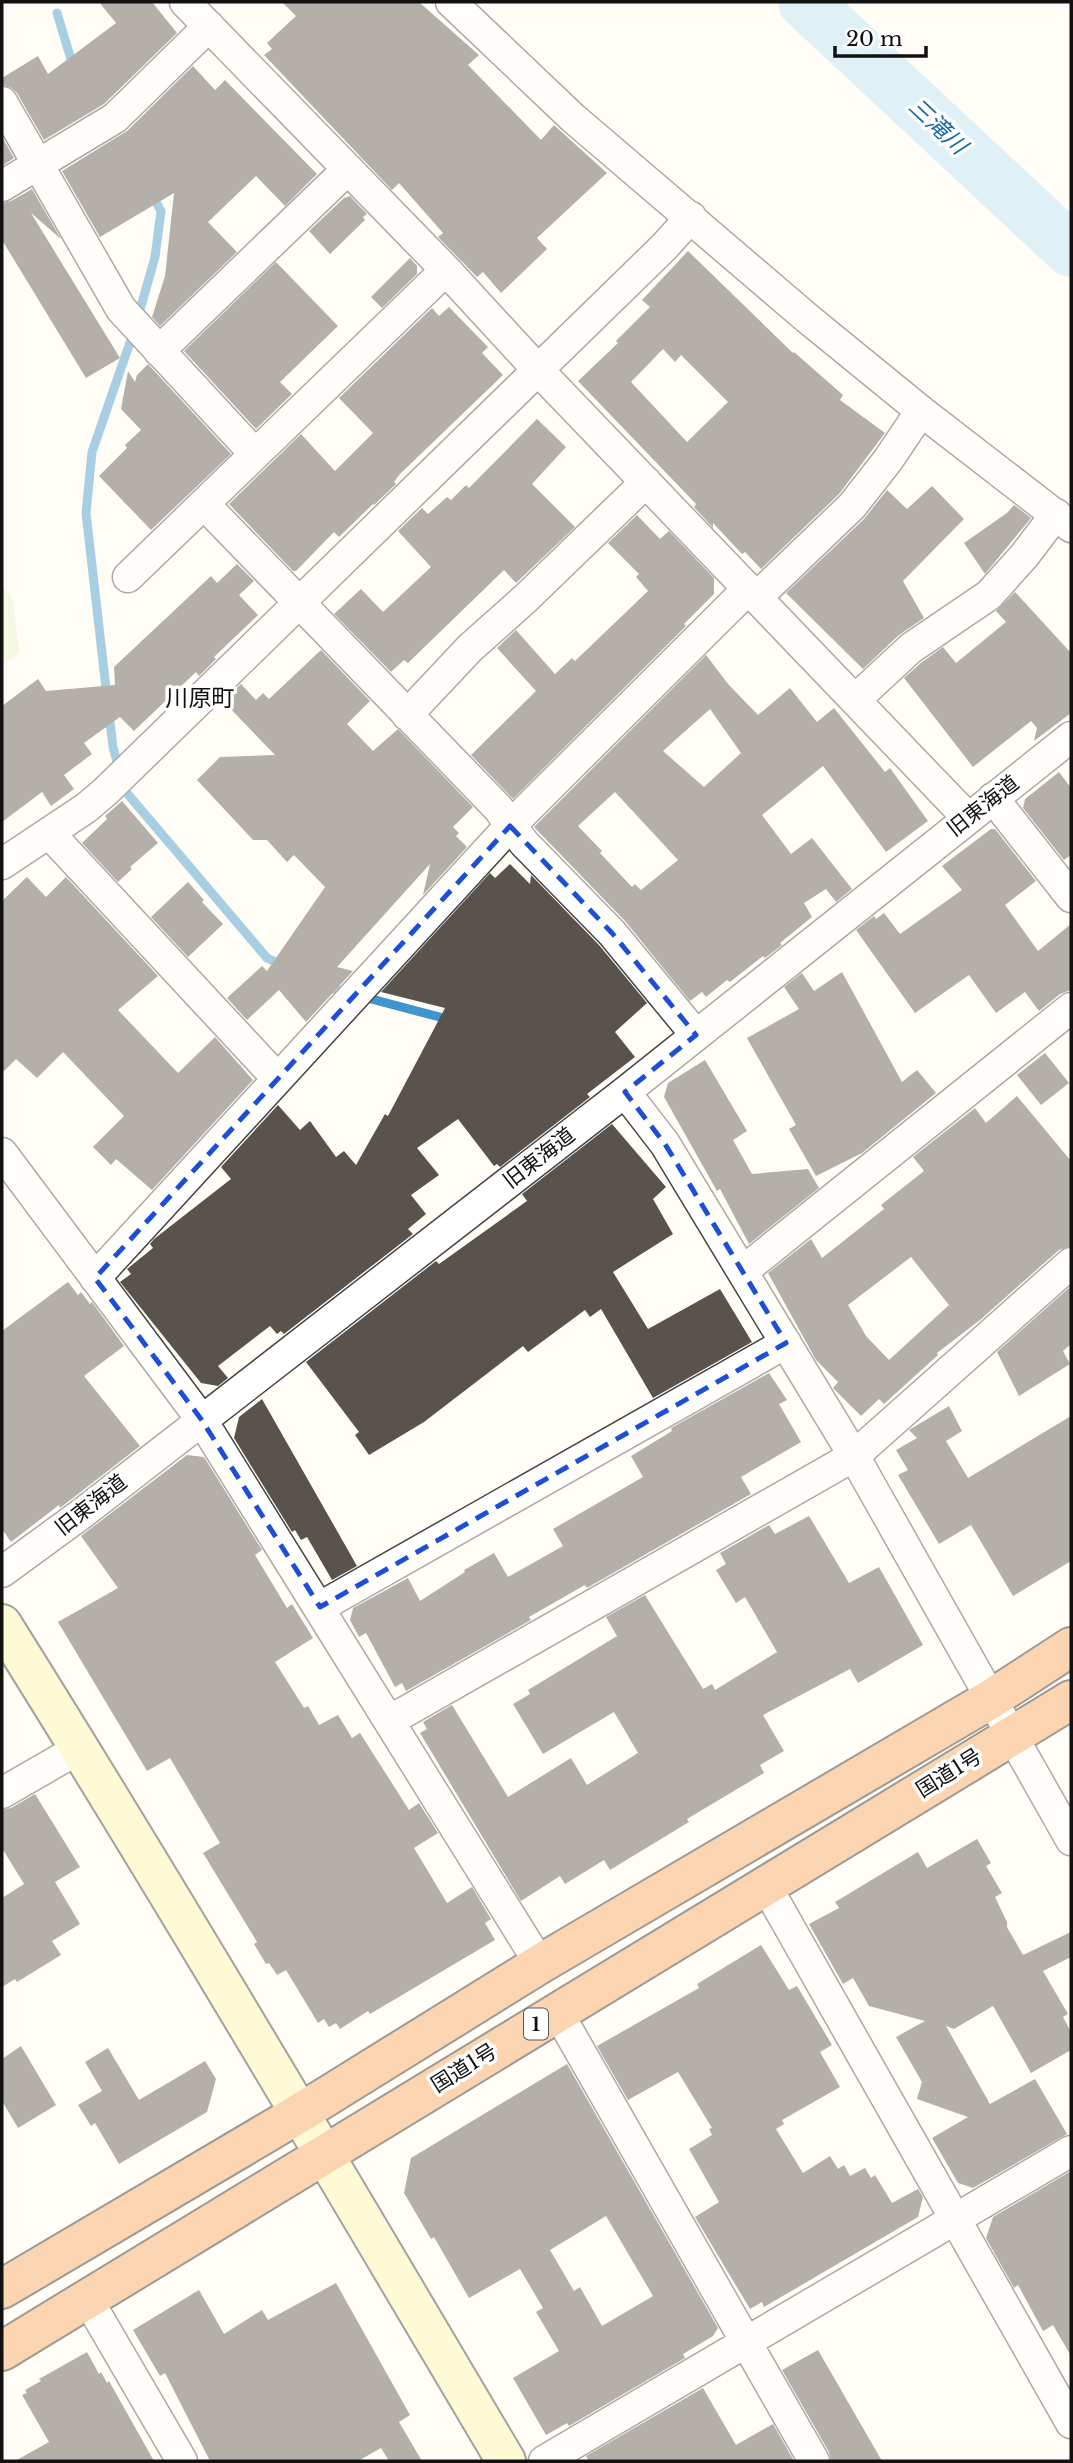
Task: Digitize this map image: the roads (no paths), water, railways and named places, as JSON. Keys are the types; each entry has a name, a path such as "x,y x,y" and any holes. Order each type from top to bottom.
{"highway":[{"name":"国道1号","path":"2,2289 300,2113 540,1965 991,1699 1071,1647"},
{"name":"国道1号","path":"2,2350 1071,1700"}],"street":[{"path":"185,2 446,270 538,370 968,818"},
{"path":"451,2 573,118 807,318 921,411 1064,521 1024,556 989,595 911,648 856,699"},
{"path":"2,186 116,118 209,26"},
{"path":"2,102 121,309 256,454"},
{"path":"155,346 348,169"},
{"path":"2,864 86,808 104,792 300,604 691,217"},
{"path":"128,577 446,270"},
{"path":"95,1278 510,826 753,593 852,506 921,411"},
{"path":"407,715 470,648 646,482"},
{"path":"204,504 498,808 510,826 612,933 696,1035"},
{"name":"旧東海道","path":"2,1572 80,1515 625,1092 1071,737"},
{"path":"993,798 1071,897"},
{"path":"49,833 277,1078"},
{"path":"743,1271 1071,1008"},
{"path":"625,1092 665,1144 854,1457 1071,1840"},
{"path":"2,1153 201,1419 540,1965"},
{"path":"389,1721 854,1457 1071,1263"},
{"path":"320,1607 786,1343"},
{"path":"2,1624 300,2113 506,2461"},
{"path":"2,1793 80,1748"},
{"path":"766,1886 1071,2423"},
{"path":"556,2011 814,2461"},
{"path":"544,2461 1071,2151"},
{"path":"88,2300 182,2461"}],"waterway":[{"name":"三滝川","path":"805,2 1071,250"},
{"path":"57,13 73,66"},
{"path":"138,317 155,257 161,211 151,193"},
{"path":"107,697 86,513 92,452 134,331"},
{"path":"109,714 119,769"},
{"path":"123,782 126,792 267,958 282,965"},
{"path":"326,987 451,1020"}],"district":[{"name":"川原町","path":"200,698"}]}
